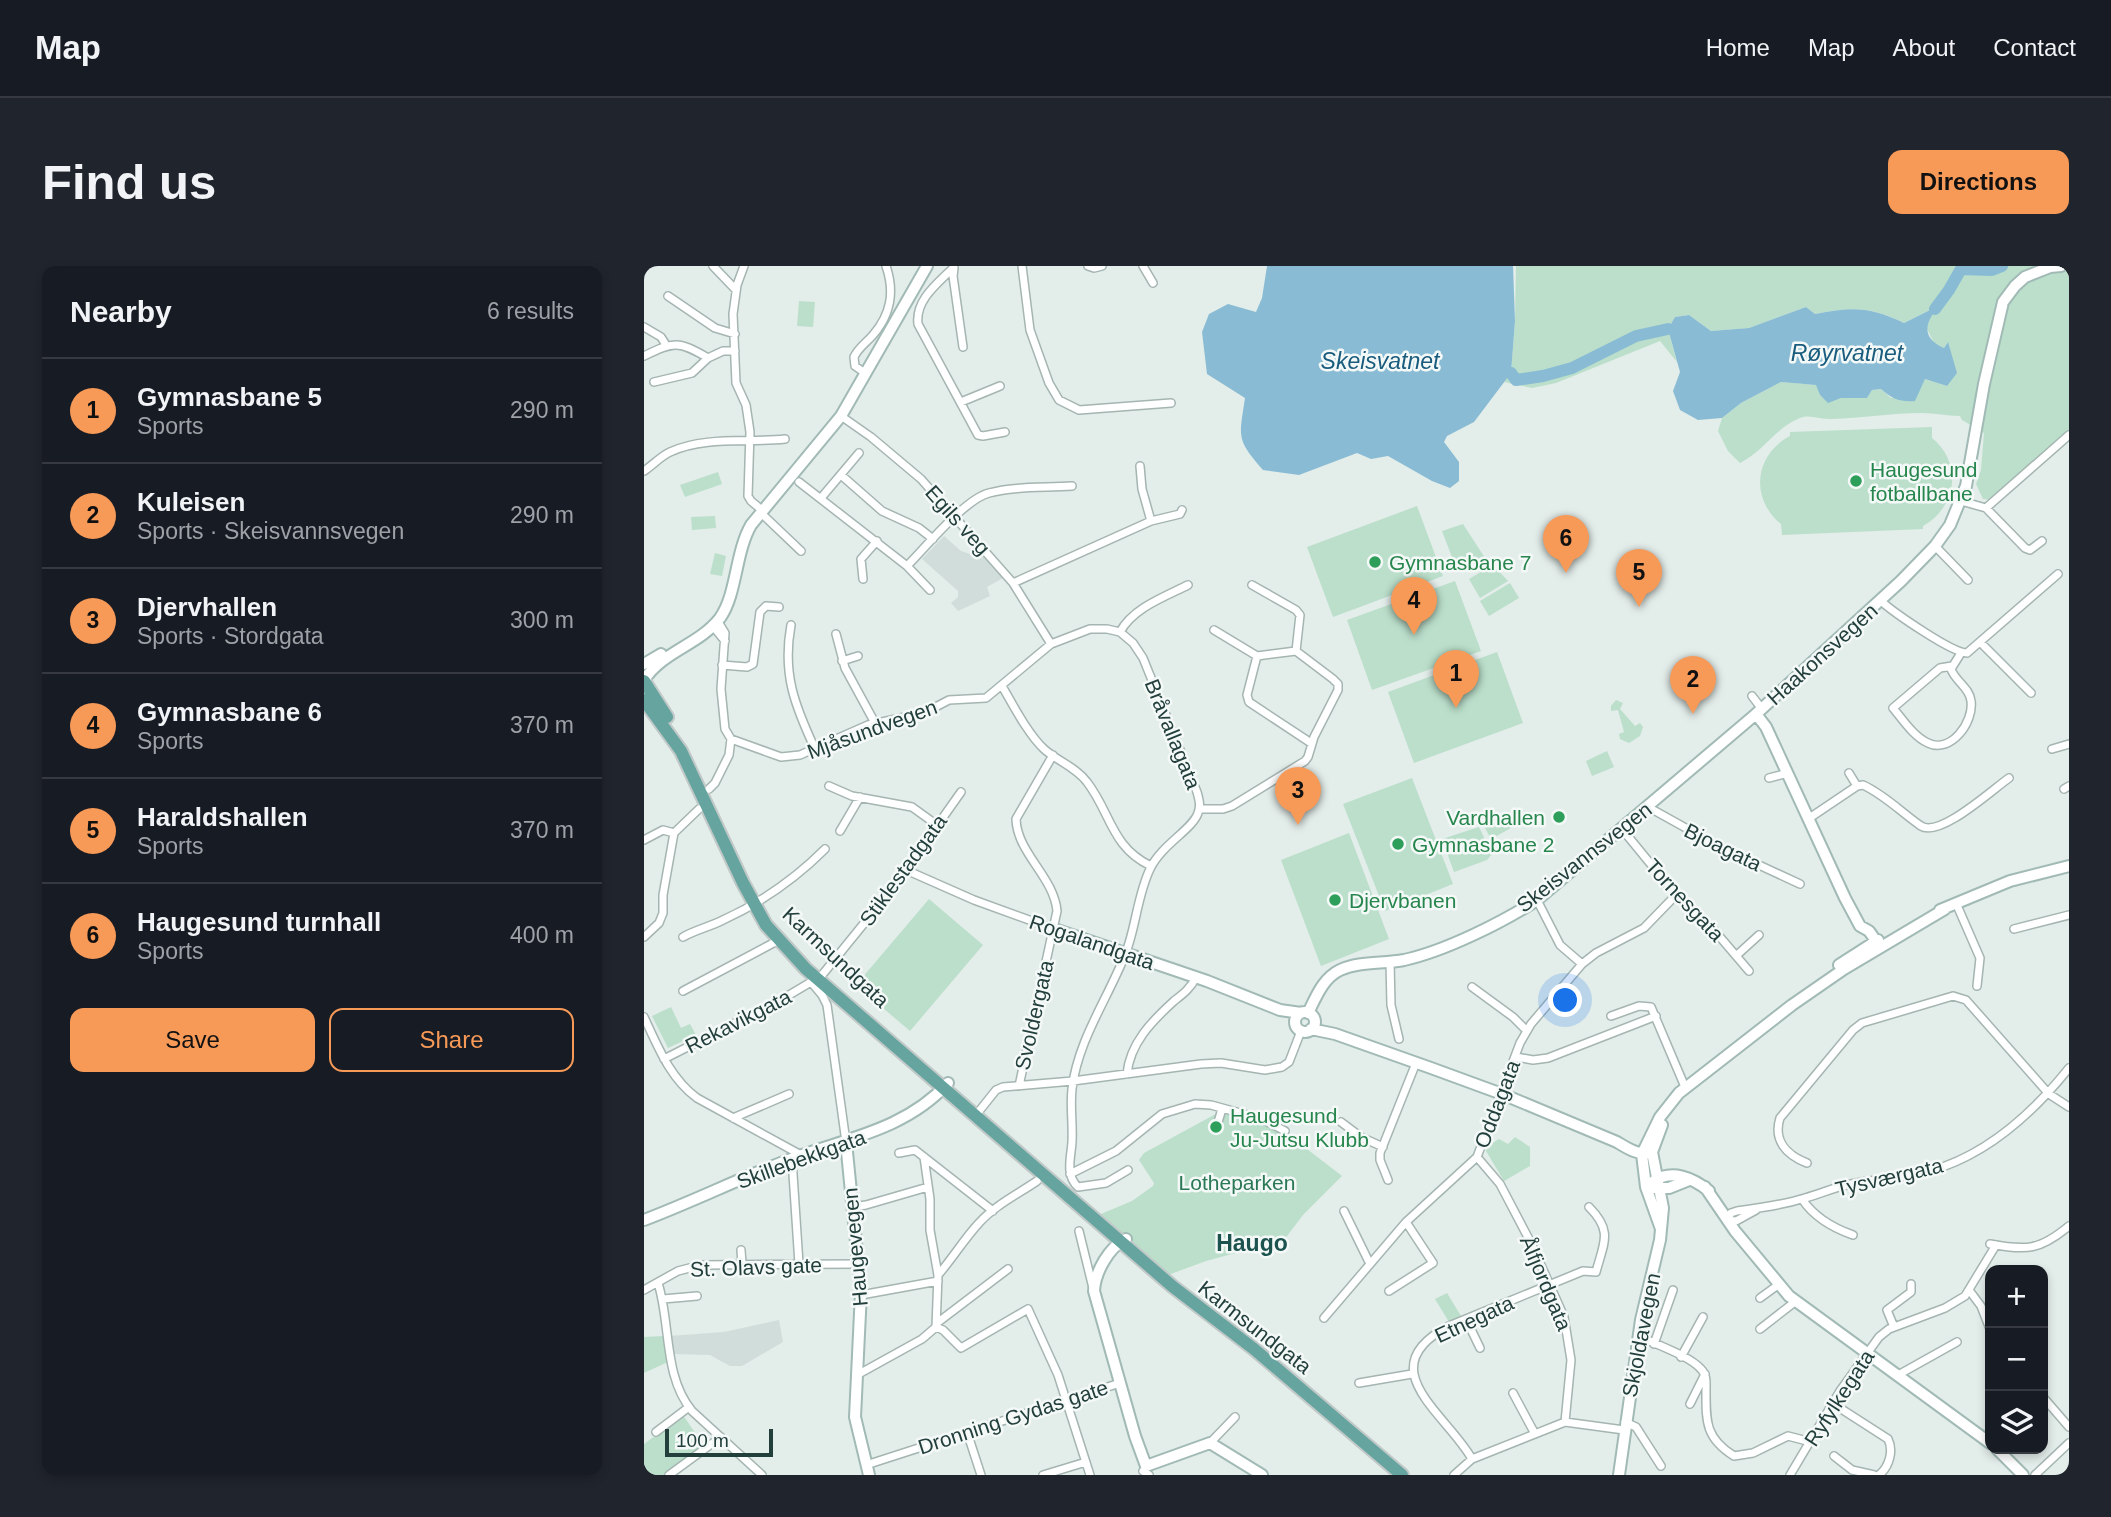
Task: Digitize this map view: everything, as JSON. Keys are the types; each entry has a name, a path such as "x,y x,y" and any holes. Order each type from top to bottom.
{"main road":[{"path":"644,680 688,754 756,908"},
{"path":"644,700 681,751 714,824 722,834"},
{"name":"Karmsundgata","path":"756,908 766,925 817,979 946,1086 1124,1242 1310,1388 1409,1475"},
{"name":"Karmsundgata","path":"756,908 817,979"},
{"name":"Karmsundgata","path":"946,1086 980,1110 1172,1286 1311,1396 1402,1475"}],"street":[{"path":"713,266 736,290"},
{"path":"744,266 736,290 733,314 736,383 746,405 750,440 748,496 801,551"},
{"path":"865,373 856,366 854,357 879,327 891,301 892,285 886,266"},
{"path":"644,680 661,661 694,641 713,624 728,599 743,541 762,512 841,416 927,266"},
{"path":"1022,266 1030,330 1045,374 1059,400 1079,410 1167,401"},
{"path":"1088,266 1102,266"},
{"path":"1143,266 1153,284"},
{"name":"Haakonsvegen","path":"1873,946 1868,931 1860,926 1759,712 1881,601 1935,546 1950,525 1961,501 2003,302 2025,277 2050,267 2065,266"},
{"path":"954,267 963,346"},
{"path":"954,267 923,300 917,316 925,338 978,435 1005,432"},
{"path":"668,296 715,328 735,334"},
{"path":"644,327 661,337 666,345"},
{"path":"644,355 666,345 685,345 708,358"},
{"path":"654,382 692,373 708,358 723,351 735,351"},
{"path":"961,402 1000,386"},
{"name":"Egils veg","path":"841,416 912,471 955,517 1013,583 1051,644"},
{"path":"1986,508 2069,435"},
{"path":"644,471 665,454 682,447 785,439"},
{"path":"821,498 859,453"},
{"path":"1140,466 1142,489 1151,522"},
{"path":"841,475 882,511 919,528 933,539"},
{"path":"799,482 877,541 930,590"},
{"path":"907,566 955,517 972,502 989,493 1072,486"},
{"path":"1961,501 1986,508 2025,548 2030,550 2042,541"},
{"path":"1013,583 1151,522 1180,514 1182,510"},
{"path":"863,579 861,559 877,541"},
{"path":"1935,546 1968,580"},
{"path":"1881,601 1908,621 1961,653 1967,653 2058,574"},
{"path":"1120,632 1135,614 1188,584"},
{"path":"1252,585 1296,610 1300,615 1296,651"},
{"path":"722,665 747,667 753,664 760,612 766,607 779,607"},
{"path":"709,789 715,783 729,755 731,739 727,735 724,721 722,665 725,641 713,624"},
{"path":"644,664 713,624"},
{"path":"791,625 788,659 790,684 815,749"},
{"name":"Mjåsundvegen","path":"731,739 788,757 815,749 876,723 924,713 949,700 985,698 1051,644 1090,629 1120,632"},
{"path":"1199,809 1223,809 1232,806 1305,761 1311,743 1338,690 1338,684 1296,651 1257,656 1214,630"},
{"name":"Bråvallagata","path":"1070,1174 1073,1081 1094,1018 1125,954 1151,866 1164,847 1194,821 1199,809 1197,792 1143,658 1133,643 1120,632"},
{"path":"836,634 842,661 876,723"},
{"path":"1980,642 2031,693"},
{"path":"1952,667 1940,668 1893,708 1918,737 1928,744 1939,746 1947,743 1965,728 1971,698 1952,674 1952,667 1961,653"},
{"path":"842,661 858,656"},
{"path":"1257,656 1247,695 1249,702 1311,743"},
{"path":"1002,686 1037,740 1082,775 1121,843 1138,860 1151,866"},
{"path":"1752,696 1759,712"},
{"name":"Skeisvannsvegen","path":"1305,1022 1320,989 1332,975 1349,967 1420,956 1451,944 1536,900 1759,712"},
{"path":"2052,749 2069,744"},
{"name":"Svoldergata","path":"1018,1086 1054,929 1056,904 1021,839 1016,819 1053,755"},
{"path":"1769,778 1788,773"},
{"path":"1849,773 1857,786"},
{"path":"1808,819 1857,786 1870,788 1923,827 1930,829 1953,819 2009,778"},
{"path":"829,786 860,797 912,807 937,825"},
{"name":"Stiklestadgata","path":"817,979 906,870 961,792"},
{"path":"840,831 860,797"},
{"name":"Bjoagata","path":"1648,807 1720,847 1800,884"},
{"path":"644,937 659,923 663,914 663,895 674,833 699,809"},
{"name":"Tornesgata","path":"1622,829 1676,895 1714,930 1749,971"},
{"path":"644,841 663,830 674,833"},
{"path":"683,937 756,908 825,849"},
{"path":"1661,1229 1646,1187 1646,1151 1667,1109 1685,1087 1792,1005 1831,970 1931,913 2010,881 2069,866"},
{"name":"Rogalandgata","path":"906,870 985,904 1196,977 1305,1022"},
{"name":"Oddagata","path":"1324,1318 1406,1222 1476,1157 1526,1030 1581,964 1644,928 1676,895"},
{"path":"1536,900 1560,945 1581,964"},
{"path":"1950,906 1980,958 1978,985"},
{"path":"2014,929 2069,915"},
{"path":"1737,955 1759,935"},
{"path":"683,991 779,940"},
{"path":"1390,962 1391,1005 1399,1039"},
{"path":"1128,1074 1134,1046 1140,1037 1163,1011 1189,989 1196,977"},
{"name":"Rekavikgata","path":"664,1059 817,979"},
{"name":"Haugevegen","path":"817,979 827,1005 846,1142 861,1295 855,1417 867,1470"},
{"path":"1472,987 1526,1030"},
{"path":"1807,1163 1789,1153 1779,1140 1777,1126 1780,1118 1853,1030 1874,1018 1959,996 2049,1094 2069,1107"},
{"path":"1611,1016 1651,1007 1685,1087"},
{"path":"1516,1057 1532,1060 1548,1058 1656,1016"},
{"path":"644,1017 664,1059 683,1088 780,1143 794,1158 799,1264"},
{"path":"980,1110 996,1090 1003,1087 1222,1063 1274,1070 1289,1062 1305,1022 1502,1094 1617,1142 1646,1151"},
{"path":"1388,1180 1381,1160 1383,1147 1416,1063"},
{"name":"Tysværgata","path":"1731,1218 1849,1184 1907,1176 1945,1166 1985,1146 2011,1128 2049,1094 2069,1068"},
{"name":"Skillebekkgata","path":"644,1220 794,1158 846,1142 906,1118 946,1086"},
{"path":"733,1118 789,1094"},
{"path":"1128,1170 1106,1182 1078,1187 1070,1174 1116,1152 1162,1114 1201,1104 1262,1119 1285,1131"},
{"path":"1218,1122 1222,1109"},
{"path":"1341,1122 1361,1137 1383,1147"},
{"path":"780,1143 794,1158"},
{"path":"899,1153 915,1150 993,1211"},
{"name":"Skjoldavegen","path":"1619,1475 1638,1336 1663,1208 1646,1151"},
{"path":"924,1157 930,1230 938,1278 936,1325"},
{"name":"Ålfjordgata","path":"1476,1157 1500,1184 1551,1285 1564,1317 1570,1346 1570,1379 1565,1422"},
{"path":"1646,1187 1658,1184 1669,1188 1689,1180 1705,1187 1731,1218 1778,1285 1985,1439"},
{"path":"861,1295 938,1278 977,1225 1037,1181"},
{"path":"852,1207 928,1187"},
{"path":"1802,1199 1809,1209 1836,1229 1853,1235"},
{"name":"Etnegata","path":"1412,1374 1416,1356 1439,1331 1583,1271 1596,1272 1606,1232 1603,1223 1589,1207"},
{"path":"1344,1211 1370,1264"},
{"path":"1389,1291 1433,1263 1406,1222"},
{"name":"Ryfylkegata","path":"1790,1475 1832,1403 1867,1352 1884,1333 1895,1326 1945,1308 1965,1296 1993,1245 2036,1247 2045,1244 2069,1226"},
{"path":"1079,1231 1145,1472 1210,1443 1234,1418"},
{"path":"1094,1291 1099,1273 1114,1248 1124,1242"},
{"path":"741,1250 742,1264"},
{"name":"St. Olavs gate","path":"644,1290 689,1267 858,1264"},
{"path":"857,1375 922,1339 1008,1269"},
{"path":"659,1283 670,1356 689,1407 762,1475"},
{"path":"1895,1326 1887,1310 1911,1292 1911,1284"},
{"path":"1760,1298 1778,1285"},
{"path":"1654,1343 1673,1290"},
{"path":"1969,1290 1981,1306 1990,1328"},
{"path":"663,1299 697,1296"},
{"path":"1760,1329 1796,1301"},
{"path":"936,1325 961,1348 1028,1309 1049,1354 1090,1475"},
{"path":"1681,1357 1703,1317"},
{"path":"1466,1319 1480,1348"},
{"path":"1638,1336 1699,1367 1704,1374 1707,1427 1712,1437 1729,1453 1739,1457 1753,1453 1788,1436 1811,1442"},
{"path":"1898,1375 1957,1342"},
{"path":"1359,1383 1412,1374 1419,1391 1472,1459"},
{"path":"1690,1404 1704,1374"},
{"name":"Dronning Gydas gate","path":"867,1470 967,1432 1120,1383"},
{"path":"1513,1393 1535,1434"},
{"path":"1832,1403 1888,1439 1891,1454 1885,1470 1876,1475 1852,1470 1833,1457"},
{"path":"2048,1403 2069,1427"},
{"path":"656,1432 689,1407"},
{"path":"1454,1475 1472,1459 1565,1422 1624,1431 1636,1427 1661,1466"},
{"name":"Skjoldavegen","path":"1610,1475 1624,1431"},
{"path":"967,1432 981,1475"},
{"path":"669,1475 721,1437"},
{"path":"1210,1443 1262,1475"},
{"path":"2035,1475 2069,1443"},
{"path":"2002,1454 2023,1475"},
{"path":"1043,1475 1086,1462"}],"shaded area":[{"path":"944,536 961,551 970,554 977,549 1003,578 987,587 990,596 958,611 951,603 958,597 958,591 922,559"},
{"path":"779,1320 783,1342 742,1366 730,1366 710,1355 673,1354 669,1336 724,1332"}],"green space":[{"path":"1516,266 2069,266 2069,434 1992,500 1983,499 1976,484 1981,470 1984,433 1962,420 1960,416 1922,413 1831,419 1804,417 1784,427 1756,453 1740,463 1728,451 1718,431 1722,418 1741,403 1781,382 1817,385 1820,395 1828,402 1841,398 1867,398 1872,390 1881,389 1891,398 1917,393 1925,379 1947,386 1947,343 1944,348 1934,343 1926,327 1934,308 1904,323 1881,313 1860,309 1815,314 1806,307 1749,328 1711,331 1689,315 1675,317 1668,329 1677,362 1660,341 1556,383 1532,388 1504,382 1511,373"},
{"path":"799,301 815,302 813,327 797,326"},
{"path":"1932,427 1932,438 1942,448 1948,460 1952,484 1943,508 1923,529 1782,535 1781,524 1764,502 1760,478 1769,454 1790,436 1790,432"},
{"path":"718,472 722,484 685,497 680,485"},
{"name":"Gymnasbane 7","path":"1417,506 1443,576 1333,617 1307,547"},
{"path":"715,516 716,528 692,530 691,517"},
{"path":"1463,524 1485,558 1457,570 1442,531"},
{"path":"715,553 726,556 722,576 710,574"},
{"path":"1493,565 1508,581 1480,598 1469,579"},
{"path":"1455,581 1481,651 1372,690 1347,620"},
{"path":"1510,583 1519,598 1489,616 1480,601"},
{"path":"1497,652 1523,723 1414,763 1388,692"},
{"path":"1616,700 1623,703 1620,709 1635,726 1640,723 1643,727 1640,736 1629,743 1620,739 1619,734 1624,732 1618,710 1611,711"},
{"path":"1607,751 1614,767 1592,776 1586,761"},
{"name":"Gymnasbane 2","path":"1412,778 1453,884 1385,911 1343,804"},
{"path":"1504,815 1511,828 1491,839 1484,826"},
{"path":"1479,827 1492,854 1487,860 1454,872 1442,839"},
{"name":"Djervbanen","path":"1349,833 1389,939 1321,966 1281,860"},
{"path":"929,899 983,945 910,1031 856,985"},
{"path":"671,1007 681,1028 690,1024 696,1035 668,1048 652,1016"},
{"name":"Lotheparken","path":"1223,1110 1230,1110 1285,1132 1342,1176 1303,1215 1284,1240 1206,1261 1168,1275 1101,1214 1132,1201 1153,1186 1154,1183 1139,1160 1144,1153"},
{"path":"1515,1137 1530,1147 1530,1166 1504,1181 1486,1151 1489,1145 1499,1139 1508,1144"},
{"path":"1447,1293 1461,1316 1449,1322 1435,1299"},
{"path":"663,1336 670,1361 644,1373 644,1337"},
{"path":"683,1415 704,1446 663,1475 644,1475 644,1444"}],"water":[{"name":"Skeisvatnet","path":"1267,266 1513,266 1515,321 1511,373 1474,422 1447,436 1444,442 1459,462 1459,481 1450,488 1388,456 1371,459 1357,453 1299,475 1263,470 1248,451 1242,437 1241,422 1245,398 1207,374 1202,332 1209,314 1228,304 1256,312 1262,298"},
{"name":"Røyrvatnet","path":"1806,307 1815,314 1860,309 1881,313 1904,323 1934,308 1936,310 1929,321 1929,336 1944,348 1948,342 1957,373 1947,386 1925,379 1915,401 1896,399 1881,389 1872,390 1867,398 1841,398 1828,403 1820,395 1816,385 1781,382 1741,403 1722,418 1698,420 1680,410 1673,391 1680,372 1668,329 1675,317 1689,315 1711,331 1749,328"}],"waterway":[{"path":"1935,309 1961,269 1992,270 2002,266"},
{"path":"1511,373 1516,380 1572,368 1636,336 1668,329"}],"place":[{"name":"Haugesund fotballbane","path":"1856,481"},
{"name":"Gymnasbane 7","path":"1375,562"},
{"name":"Haugesund turnhall","path":"1566,573"},
{"name":"Haraldshallen","path":"1639,607"},
{"name":"Gymnasbane 6","path":"1414,635"},
{"name":"Gymnasbane 5","path":"1456,708"},
{"name":"Kuleisen","path":"1693,714"},
{"name":"Vardhallen","path":"1559,817"},
{"name":"Djervhallen","path":"1298,825"},
{"name":"Gymnasbane 2","path":"1398,844"},
{"name":"Djervbanen","path":"1335,900"},
{"name":"Haugesund Ju-Jutsu Klubb","path":"1216,1127"}],"district":[{"name":"Haugo","path":"1252,1243"}]}
